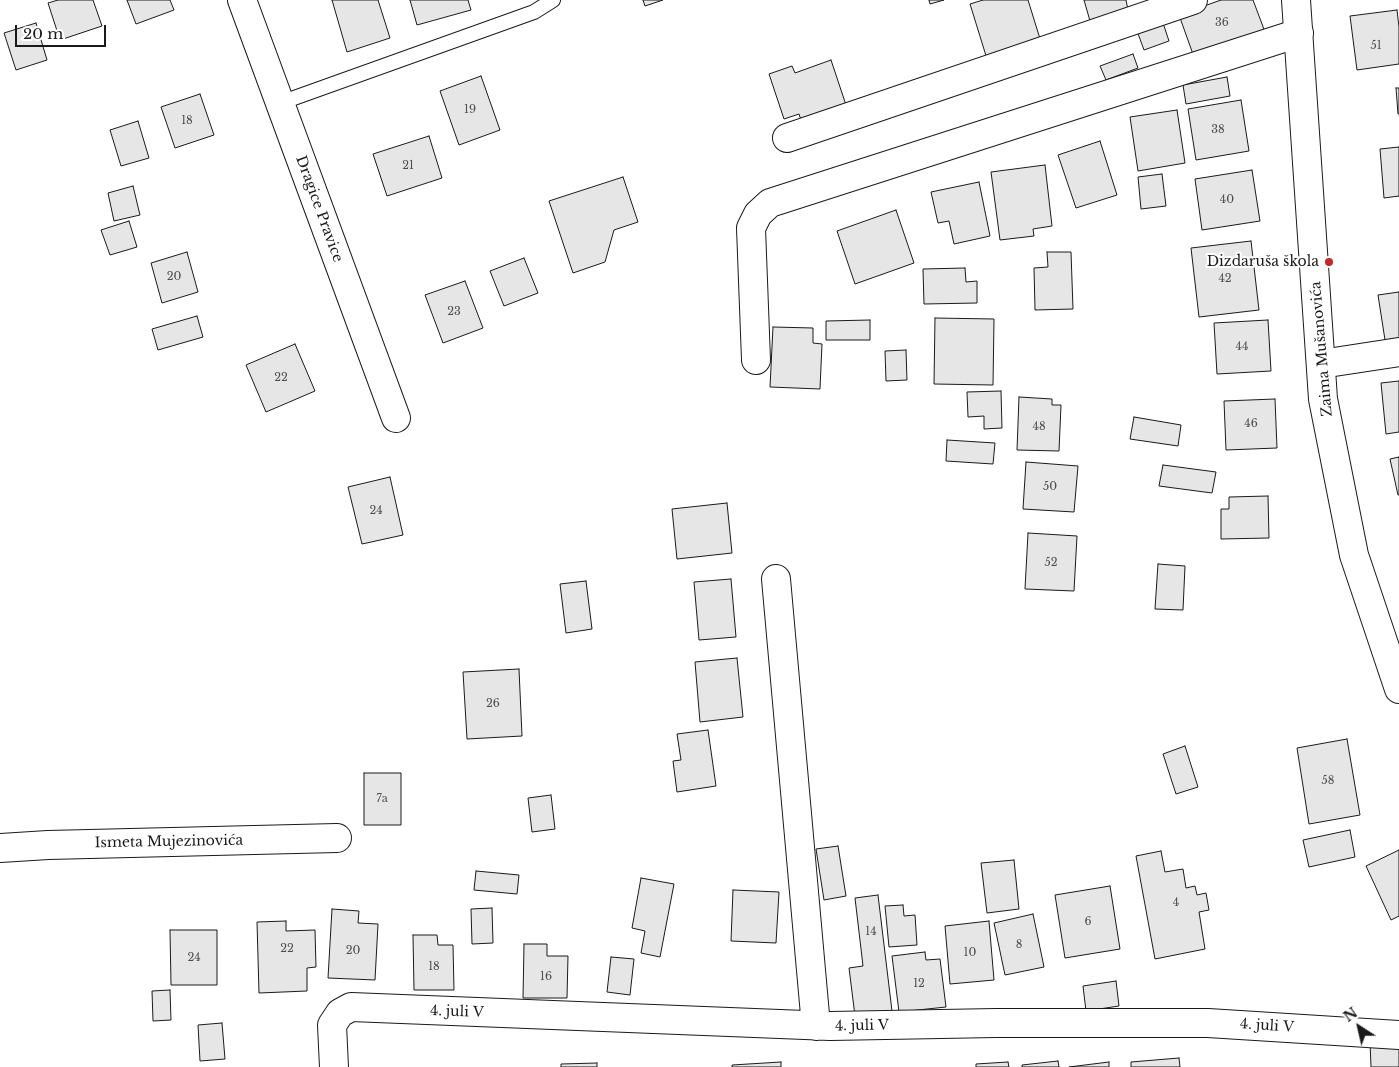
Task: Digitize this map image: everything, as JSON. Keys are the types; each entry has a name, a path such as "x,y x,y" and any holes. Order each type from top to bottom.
{"street":[{"name":"Dragice Pravice","path":"242,0 396,418"},
{"path":"787,138 1193,0"},
{"name":"Zaima Mušanovića","path":"1296,0 1323,399 1354,554 1399,689"},
{"path":"756,360 751,228 758,214 770,203 1299,33"},
{"path":"1321,364 1399,352"},
{"path":"776,579 816,1026"},
{"name":"Ismeta Mujezinovića","path":"0,848 48,845 337,838"},
{"name":"4. juli V","path":"334,1067 332,1025 340,1014 351,1007 816,1026 1208,1022 1399,1034"}],"lane":[{"path":"280,103 534,12 553,0"}],"building":[{"path":"58,0 93,0 102,26 60,40 48,3"},
{"path":"127,0 170,0 174,10 136,24"},
{"path":"332,0 378,0 390,38 347,52"},
{"path":"410,0 468,0 471,10 417,25"},
{"path":"643,0 663,0 645,6"},
{"path":"929,0 944,0 930,4"},
{"path":"983,0 1028,0 1041,42 987,59 970,4"},
{"path":"1084,0 1126,0 1128,10 1090,21"},
{"path":"1221,0 1253,0 1265,32 1194,57 1179,15"},
{"path":"1397,10 1399,64 1357,70 1350,16"},
{"path":"1162,20 1169,41 1144,50 1136,28"},
{"path":"36,23 47,60 16,70 4,33"},
{"path":"1133,54 1138,68 1106,80 1100,66"},
{"path":"831,60 848,111 803,126 799,114 784,119 769,74 792,66 795,73"},
{"path":"481,76 500,130 459,145 440,91"},
{"path":"1227,77 1230,96 1186,104 1183,85"},
{"path":"1396,88 1399,88 1399,114 1398,114"},
{"path":"200,94 214,135 175,148 161,107"},
{"path":"1241,100 1249,151 1196,160 1188,109"},
{"path":"1177,110 1185,163 1138,171 1130,117"},
{"path":"138,121 149,158 121,166 110,130"},
{"path":"429,136 442,178 387,196 373,154"},
{"path":"1100,141 1117,195 1076,208 1058,155"},
{"path":"1399,147 1399,196 1384,198 1380,149"},
{"path":"1045,165 1052,226 1033,229 1034,236 1000,240 991,172"},
{"path":"1252,170 1260,221 1202,230 1195,179"},
{"path":"1162,174 1166,206 1141,209 1138,177"},
{"path":"623,177 638,222 614,230 605,262 573,273 549,201"},
{"path":"979,182 990,236 954,244 949,221 938,223 931,192"},
{"path":"133,186 140,215 114,221 108,193"},
{"path":"896,210 914,263 855,284 837,231"},
{"path":"129,221 137,247 110,255 101,230"},
{"path":"1251,241 1259,310 1199,317 1191,248"},
{"path":"187,252 198,292 162,303 151,263"},
{"path":"1047,252 1071,252 1073,309 1035,310 1034,268 1048,267"},
{"path":"524,258 538,293 504,306 490,271"},
{"path":"965,268 966,282 977,281 977,303 924,304 923,269"},
{"path":"465,281 483,328 443,343 425,295"},
{"path":"1399,292 1399,338 1385,340 1378,295"},
{"path":"197,316 203,337 158,350 152,329"},
{"path":"935,318 994,319 993,385 934,384"},
{"path":"870,320 870,340 826,340 826,321"},
{"path":"1268,320 1271,371 1217,374 1214,323"},
{"path":"773,327 813,328 813,343 822,344 820,389 770,387"},
{"path":"295,344 315,391 266,412 246,365"},
{"path":"906,350 907,380 886,381 885,351"},
{"path":"1399,381 1399,432 1386,434 1381,383"},
{"path":"1001,391 1002,428 984,429 984,416 968,417 967,392"},
{"path":"1019,397 1052,399 1052,405 1061,405 1059,451 1017,450"},
{"path":"1275,399 1277,448 1226,450 1224,401"},
{"path":"1134,417 1181,425 1178,446 1130,439"},
{"path":"947,440 995,443 993,464 946,461"},
{"path":"1399,457 1399,495 1398,495 1390,459"},
{"path":"1026,462 1078,466 1074,512 1023,509"},
{"path":"1163,465 1216,472 1212,493 1159,486"},
{"path":"390,477 403,535 362,544 348,487"},
{"path":"1268,496 1269,538 1221,539 1221,509 1229,509 1229,497"},
{"path":"727,503 732,553 677,559 672,509"},
{"path":"1028,533 1077,536 1074,591 1025,589"},
{"path":"1158,564 1185,566 1183,610 1155,609"},
{"path":"731,579 736,637 699,640 694,582"},
{"path":"586,581 592,629 566,633 560,584"},
{"path":"737,658 743,717 700,722 695,662"},
{"path":"519,669 522,736 467,739 463,672"},
{"path":"708,730 716,786 677,792 673,761 681,760 677,734"},
{"path":"1347,739 1360,815 1309,824 1297,748"},
{"path":"1185,746 1198,787 1176,794 1163,754"},
{"path":"364,773 401,773 401,825 364,825"},
{"path":"551,795 555,829 532,832 528,798"},
{"path":"1350,830 1355,857 1309,867 1303,840"},
{"path":"838,846 846,896 824,900 816,849"},
{"path":"1399,850 1399,916 1391,920 1366,866"},
{"path":"1161,851 1165,872 1183,869 1186,888 1195,886 1197,895 1206,893 1209,910 1199,912 1205,949 1155,959 1136,856"},
{"path":"1014,860 1019,909 987,913 981,863"},
{"path":"476,871 519,875 517,894 474,890"},
{"path":"641,878 674,884 660,957 641,953 645,931 632,928"},
{"path":"1110,886 1120,949 1065,958 1055,895"},
{"path":"733,890 779,892 776,943 731,941"},
{"path":"878,895 892,1011 855,1016 849,968 863,966 855,898"},
{"path":"903,905 904,916 915,915 917,945 889,947 885,906"},
{"path":"492,908 493,943 472,944 471,909"},
{"path":"332,909 359,911 358,923 378,924 375,980 328,978"},
{"path":"1033,914 1044,967 1005,975 994,923"},
{"path":"286,921 286,931 315,930 316,967 307,968 307,991 259,993 257,922"},
{"path":"989,921 994,980 950,984 945,926"},
{"path":"170,930 217,930 217,985 171,985"},
{"path":"413,935 437,935 438,945 453,945 454,990 414,990"},
{"path":"524,944 547,944 547,956 568,956 567,998 523,998"},
{"path":"925,952 926,960 940,959 946,1007 899,1012 892,956"},
{"path":"611,957 634,959 630,995 607,992"},
{"path":"1116,981 1119,1006 1086,1011 1083,986"},
{"path":"170,990 171,1020 153,1021 152,991"},
{"path":"222,1023 225,1059 200,1061 198,1025"},
{"path":"1370,1042 1399,1042 1399,1067 1371,1067"},
{"path":"1179,1058 1180,1067 1131,1067 1131,1062"},
{"path":"1058,1061 1059,1067 1022,1067 1022,1065"},
{"path":"781,1062 781,1067 732,1067 732,1065"},
{"path":"1008,1062 1009,1067 976,1067 976,1064"},
{"path":"1109,1062 1109,1067 1069,1067"},
{"path":"597,1063 597,1067 561,1067 561,1064"}],"place":[{"name":"Dizdaruša škola","path":"1329,262"}]}
